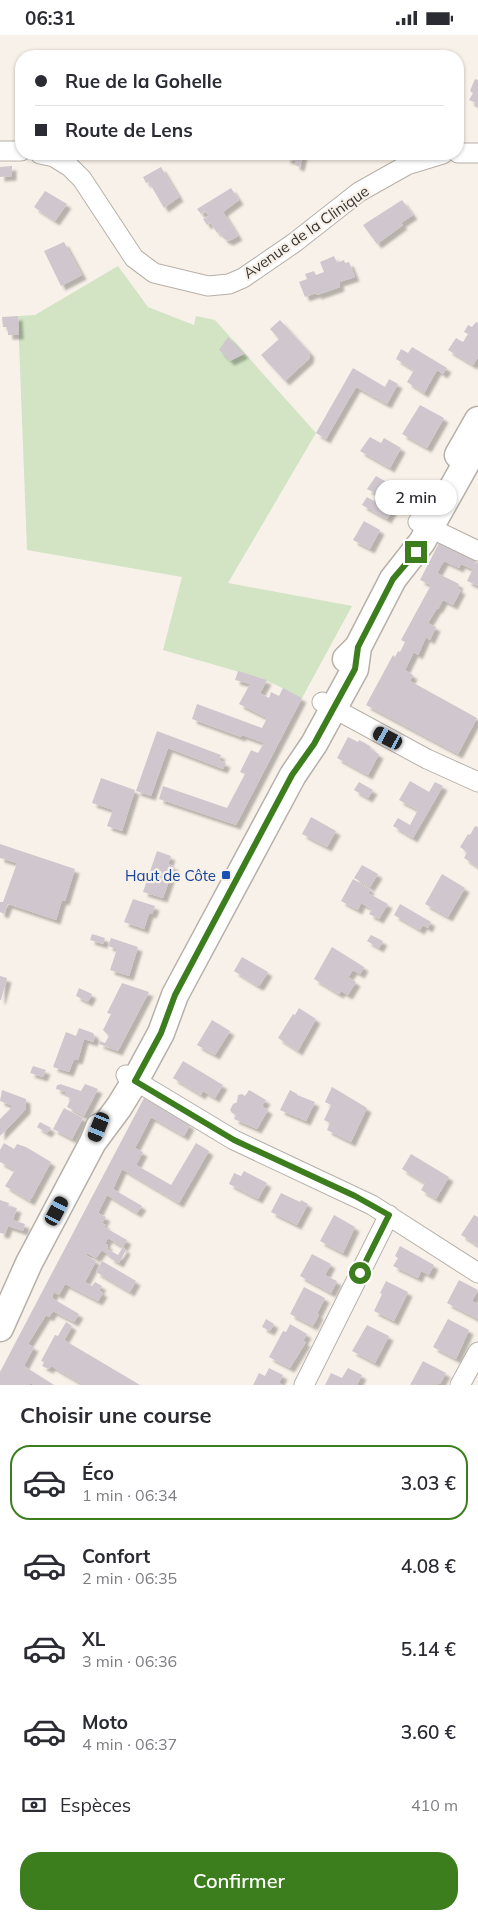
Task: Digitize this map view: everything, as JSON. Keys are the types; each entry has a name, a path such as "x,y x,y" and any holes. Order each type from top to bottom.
{"main road":[{"path":"0,1327 29,1263 93,1142 111,1099 130,1078 151,1026 175,995 292,775 314,744 328,705 355,669 358,647 393,579 416,552 424,525 478,420"},
{"path":"424,525 478,442"}],"street":[{"path":"0,151 15,151"},
{"path":"464,153 478,153"},
{"name":"Avenue de la Clinique","path":"59,160 70,167 82,179 134,258 154,273 208,286 229,284 243,278 294,243 359,192 407,165 424,160"},
{"path":"424,525 478,551"},
{"path":"328,705 428,759 478,782"},
{"path":"130,1078 234,1140 355,1196 389,1215 478,1273"},
{"path":"304,1385 389,1215"},
{"path":"460,1385 478,1352"}],"green space":[{"path":"118,266 148,307 194,325 196,316 215,320 316,433 228,583 352,606 302,698 264,679 163,650 182,577 27,550 18,316 35,315"}],"building":[{"path":"475,79 478,80 478,108 474,106 476,103 469,100 473,93 470,91"},
{"path":"291,160 302,160 300,167 295,165 296,161"},
{"path":"12,166 12,176 0,177 0,167"},
{"path":"161,167 179,197 164,208 149,182 146,183 143,177"},
{"path":"231,188 239,200 223,212 238,236 229,241 224,239 219,231 217,233 210,222 207,225 203,219 209,216 205,211 201,214 197,209"},
{"path":"45,191 67,204 55,221 34,207"},
{"path":"402,200 413,215 401,223 403,225 377,244 363,225"},
{"path":"64,242 82,275 61,286 44,251"},
{"path":"334,256 337,263 344,260 345,263 349,262 355,277 339,282 340,287 305,297 299,282 307,279 305,274 314,271 316,275 324,272 320,262"},
{"path":"18,316 19,335 8,335 8,327 3,327 2,317"},
{"path":"280,320 310,353 309,359 285,381 261,355 279,339 270,329"},
{"path":"476,322 478,323 478,357 473,365 448,350 456,338 463,342 468,334 464,332 468,325 472,327"},
{"path":"228,337 244,354 230,361 219,350"},
{"path":"412,347 447,368 443,374 437,370 424,393 407,382 414,370 396,359 401,349 408,353"},
{"path":"353,368 385,387 389,379 398,384 387,404 356,387 326,439 316,433"},
{"path":"420,405 444,418 427,448 402,434"},
{"path":"370,437 381,443 384,438 401,448 390,468 360,451"},
{"path":"376,476 403,491 387,519 362,505 367,497 374,501 377,494 367,489"},
{"path":"364,521 380,530 370,549 353,540"},
{"path":"439,543 476,561 472,569 461,564 459,568 444,561 437,573 459,584 457,588 461,590 453,605 443,600 437,608 428,623 436,627 430,640 426,637 418,655 414,652 405,670 413,675 410,681 477,718 458,754 366,705 393,655 395,657 398,651 400,652 405,642 401,640 431,585 420,580"},
{"path":"476,562 478,563 478,586 467,581"},
{"path":"238,671 267,680 260,693 269,698 271,692 279,696 283,688 302,698 236,825 159,799 163,786 227,808 245,774 240,772 251,750 258,753 264,743 242,735 241,737 192,719 197,704 262,728 267,718 239,704 250,684 235,680"},
{"path":"157,731 221,755 219,760 226,763 223,769 168,748 151,796 136,791"},
{"path":"348,737 365,743 371,747 370,749 379,754 368,775 337,758"},
{"path":"101,778 135,790 122,831 107,826 113,810 92,803"},
{"path":"410,781 429,792 435,782 443,786 413,838 393,826 398,818 410,825 418,810 399,800"},
{"path":"359,782 373,790 368,798 354,790"},
{"path":"311,817 336,831 327,847 302,834"},
{"path":"475,826 478,827 478,867 464,858 467,852 460,847"},
{"path":"0,844 75,869 65,901 62,900 56,920 8,904 4,914 0,912 0,902 3,902 17,863 0,858"},
{"path":"157,851 171,856 168,864 174,866 163,898 143,892"},
{"path":"362,865 378,874 370,887 354,878"},
{"path":"442,874 465,888 448,917 425,904"},
{"path":"353,879 370,889 368,893 388,904 379,919 369,914 372,909 361,903 358,910 341,901"},
{"path":"133,899 155,906 152,914 149,913 144,929 124,922"},
{"path":"400,904 431,922 428,928 423,925 420,930 394,915"},
{"path":"92,934 105,938 103,944 90,940"},
{"path":"371,935 383,941 379,948 367,941"},
{"path":"111,938 138,947 129,976 110,970 117,949 108,946"},
{"path":"332,947 364,967 360,974 353,970 348,977 356,982 348,995 341,991 339,994 314,979"},
{"path":"242,957 268,972 260,985 258,986 234,971"},
{"path":"0,976 7,978 1,1000 0,1000"},
{"path":"122,983 149,992 118,1051 99,1044 100,1041 105,1043 109,1036 103,1030 111,1014 107,1013"},
{"path":"79,988 92,994 88,1002 76,996"},
{"path":"299,1008 316,1019 298,1051 278,1038"},
{"path":"212,1020 230,1031 215,1055 197,1045"},
{"path":"79,1028 93,1033 95,1037 93,1042 84,1039 78,1060 74,1059 69,1072 53,1067 66,1032 76,1036"},
{"path":"183,1061 223,1085 215,1098 203,1091 201,1095 173,1078"},
{"path":"33,1066 46,1070 43,1077 30,1073"},
{"path":"60,1084 81,1091 85,1084 98,1089 84,1116 67,1107 71,1098 65,1096 65,1092 56,1089 57,1085"},
{"path":"332,1087 367,1108 351,1142 327,1130 330,1123 324,1120 331,1105 325,1102"},
{"path":"2,1090 26,1099 26,1109 0,1136 0,1119 13,1106 0,1101"},
{"path":"249,1090 266,1100 262,1106 268,1110 257,1129 234,1119 236,1115 230,1110 233,1104 237,1102 238,1095 242,1094 245,1096"},
{"path":"290,1090 315,1102 306,1121 280,1110"},
{"path":"144,1098 190,1125 184,1136 151,1117 135,1148 143,1152 136,1165 171,1185 196,1143 209,1151 179,1203 122,1169 113,1189 142,1206 137,1213 107,1195 98,1213 106,1217 102,1223 106,1225 104,1227 127,1240 123,1247 126,1250 119,1263 102,1250 96,1258 87,1253 86,1255 96,1261 85,1282 92,1286 95,1282 102,1286 99,1290 103,1293 98,1301 65,1284 59,1295 54,1292 52,1298 79,1314 74,1322 53,1311 49,1317 46,1315 28,1344 34,1347 24,1366 54,1385 33,1385 31,1382 29,1385 0,1385 0,1372","holes":["108,1238 123,1247 118,1255 107,1249 108,1245 105,1244"]},
{"path":"64,1108 83,1118 72,1139 53,1129"},
{"path":"40,1122 51,1128 47,1133 37,1127"},
{"path":"4,1143 14,1149 17,1144 26,1147 51,1162 30,1201 5,1186 15,1170 0,1162 0,1150"},
{"path":"411,1154 449,1177 436,1199 421,1190 425,1183 402,1169"},
{"path":"244,1171 267,1183 258,1199 229,1184 234,1173 241,1176"},
{"path":"281,1193 308,1204 297,1225 271,1212"},
{"path":"0,1200 9,1203 8,1206 17,1208 13,1220 25,1224 23,1231 8,1226 5,1234 0,1233"},
{"path":"334,1215 355,1227 343,1253 320,1241"},
{"path":"474,1215 478,1217 478,1248 474,1246 476,1244 461,1235"},
{"path":"400,1246 434,1265 429,1275 421,1271 418,1278 393,1266 398,1258 395,1256"},
{"path":"312,1254 331,1264 325,1275 337,1281 331,1293 300,1276"},
{"path":"102,1261 136,1281 130,1292 96,1272"},
{"path":"459,1280 478,1290 472,1301 478,1304 478,1319 447,1303"},
{"path":"386,1281 408,1292 394,1321 374,1311"},
{"path":"304,1287 325,1298 313,1326 290,1314"},
{"path":"266,1319 274,1324 270,1331 262,1327"},
{"path":"448,1319 469,1330 456,1359 433,1347"},
{"path":"66,1322 72,1326 64,1340 140,1385 84,1385 51,1366 49,1369 42,1366 44,1362 41,1361 55,1335 58,1336"},
{"path":"290,1324 307,1334 303,1341 306,1342 290,1368 269,1357 283,1331 286,1332"},
{"path":"367,1325 389,1336 375,1363 352,1351"},
{"path":"423,1361 446,1373 440,1384 410,1385"},
{"path":"269,1368 283,1375 279,1383 283,1385 253,1385 259,1373 265,1376"},
{"path":"348,1368 362,1375 357,1385 325,1385 331,1373 342,1378"}],"place":[{"name":"Haut de Côte","path":"226,875"}],"route":[{"path":"360,1273 389,1215 355,1196 234,1140 135,1081 161,1033 179,987 292,775 314,744 355,669 358,647 393,579 416,552"}]}
